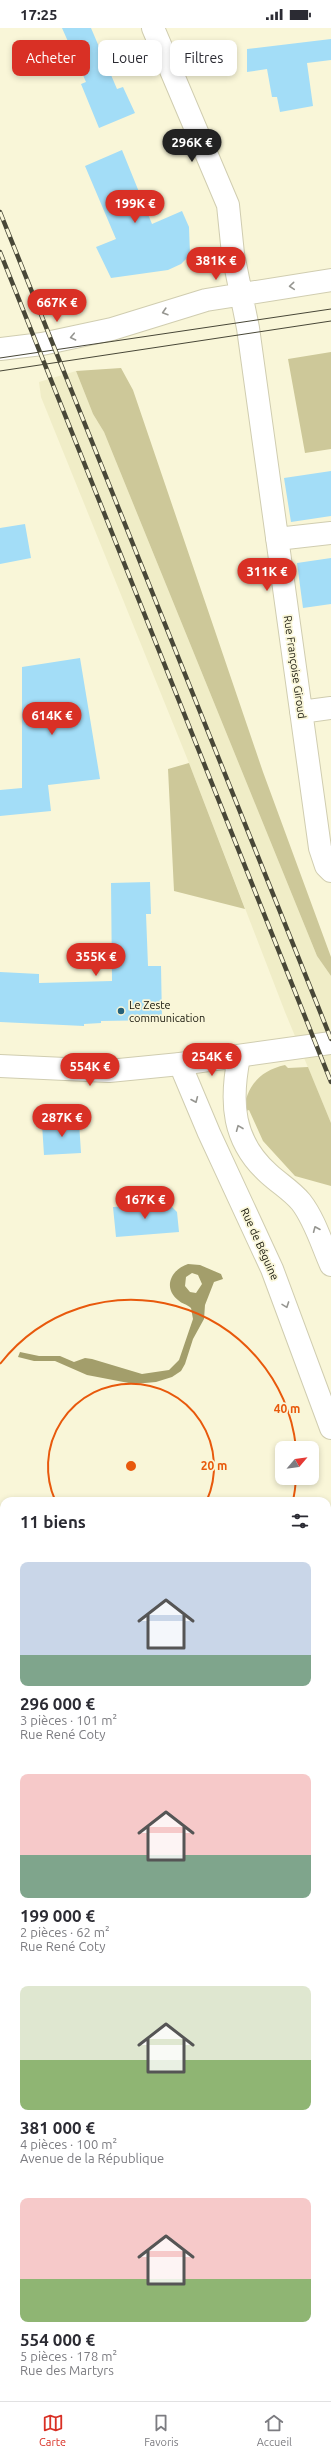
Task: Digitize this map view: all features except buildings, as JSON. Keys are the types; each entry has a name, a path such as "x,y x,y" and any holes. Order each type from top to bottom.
{"street":[{"name":"Rue Françoise Giroud","path":"153,28 228,205 233,254 241,293 320,848 326,866 331,871"},
{"path":"0,349 42,344 112,329 206,300 241,293 331,280"},
{"path":"277,539 331,533"},
{"path":"301,712 331,708"},
{"path":"0,1066 109,1071 180,1064 331,1043"},
{"path":"239,1056 233,1099 236,1122 246,1145 269,1174 293,1193 302,1203 312,1221 331,1266"},
{"name":"Rue de Béguine","path":"180,1064 209,1133 272,1269 331,1428"}],"shaded area":[{"path":"331,352 331,449 305,453 288,359"},
{"path":"121,368 133,390 263,772 331,957 331,976 317,956 104,432 93,414 76,371"},
{"path":"76,371 93,414 104,432 317,956 331,976 331,1123 285,1012 189,763 41,397 39,382"},
{"path":"189,763 245,909 174,891 168,769"},
{"path":"285,1065 288,1068 308,1067 331,1123 331,1186 295,1176 263,1141 249,1110 243,1112 251,1087 256,1081 268,1071"},
{"path":"188,1264 200,1265 221,1274 223,1279 214,1282 205,1305 204,1319 193,1339 185,1364 181,1371 172,1377 156,1382 134,1384 87,1375 55,1361 34,1361 18,1357 20,1352 39,1356 60,1356 74,1362 85,1358 142,1374 169,1370 179,1360 193,1319 191,1308 178,1300 173,1295 171,1290 171,1279 177,1270","holes":["192,1273 198,1275 202,1284 196,1293 190,1292 185,1286 186,1277"]}],"tram line":[{"path":"0,358 331,309"},
{"path":"0,371 331,321"}],"railway":[{"path":"0,212 331,1039"},
{"path":"0,252 331,1082"}],"place":[{"name":"Le Zeste communication","path":"121,1011"}]}
